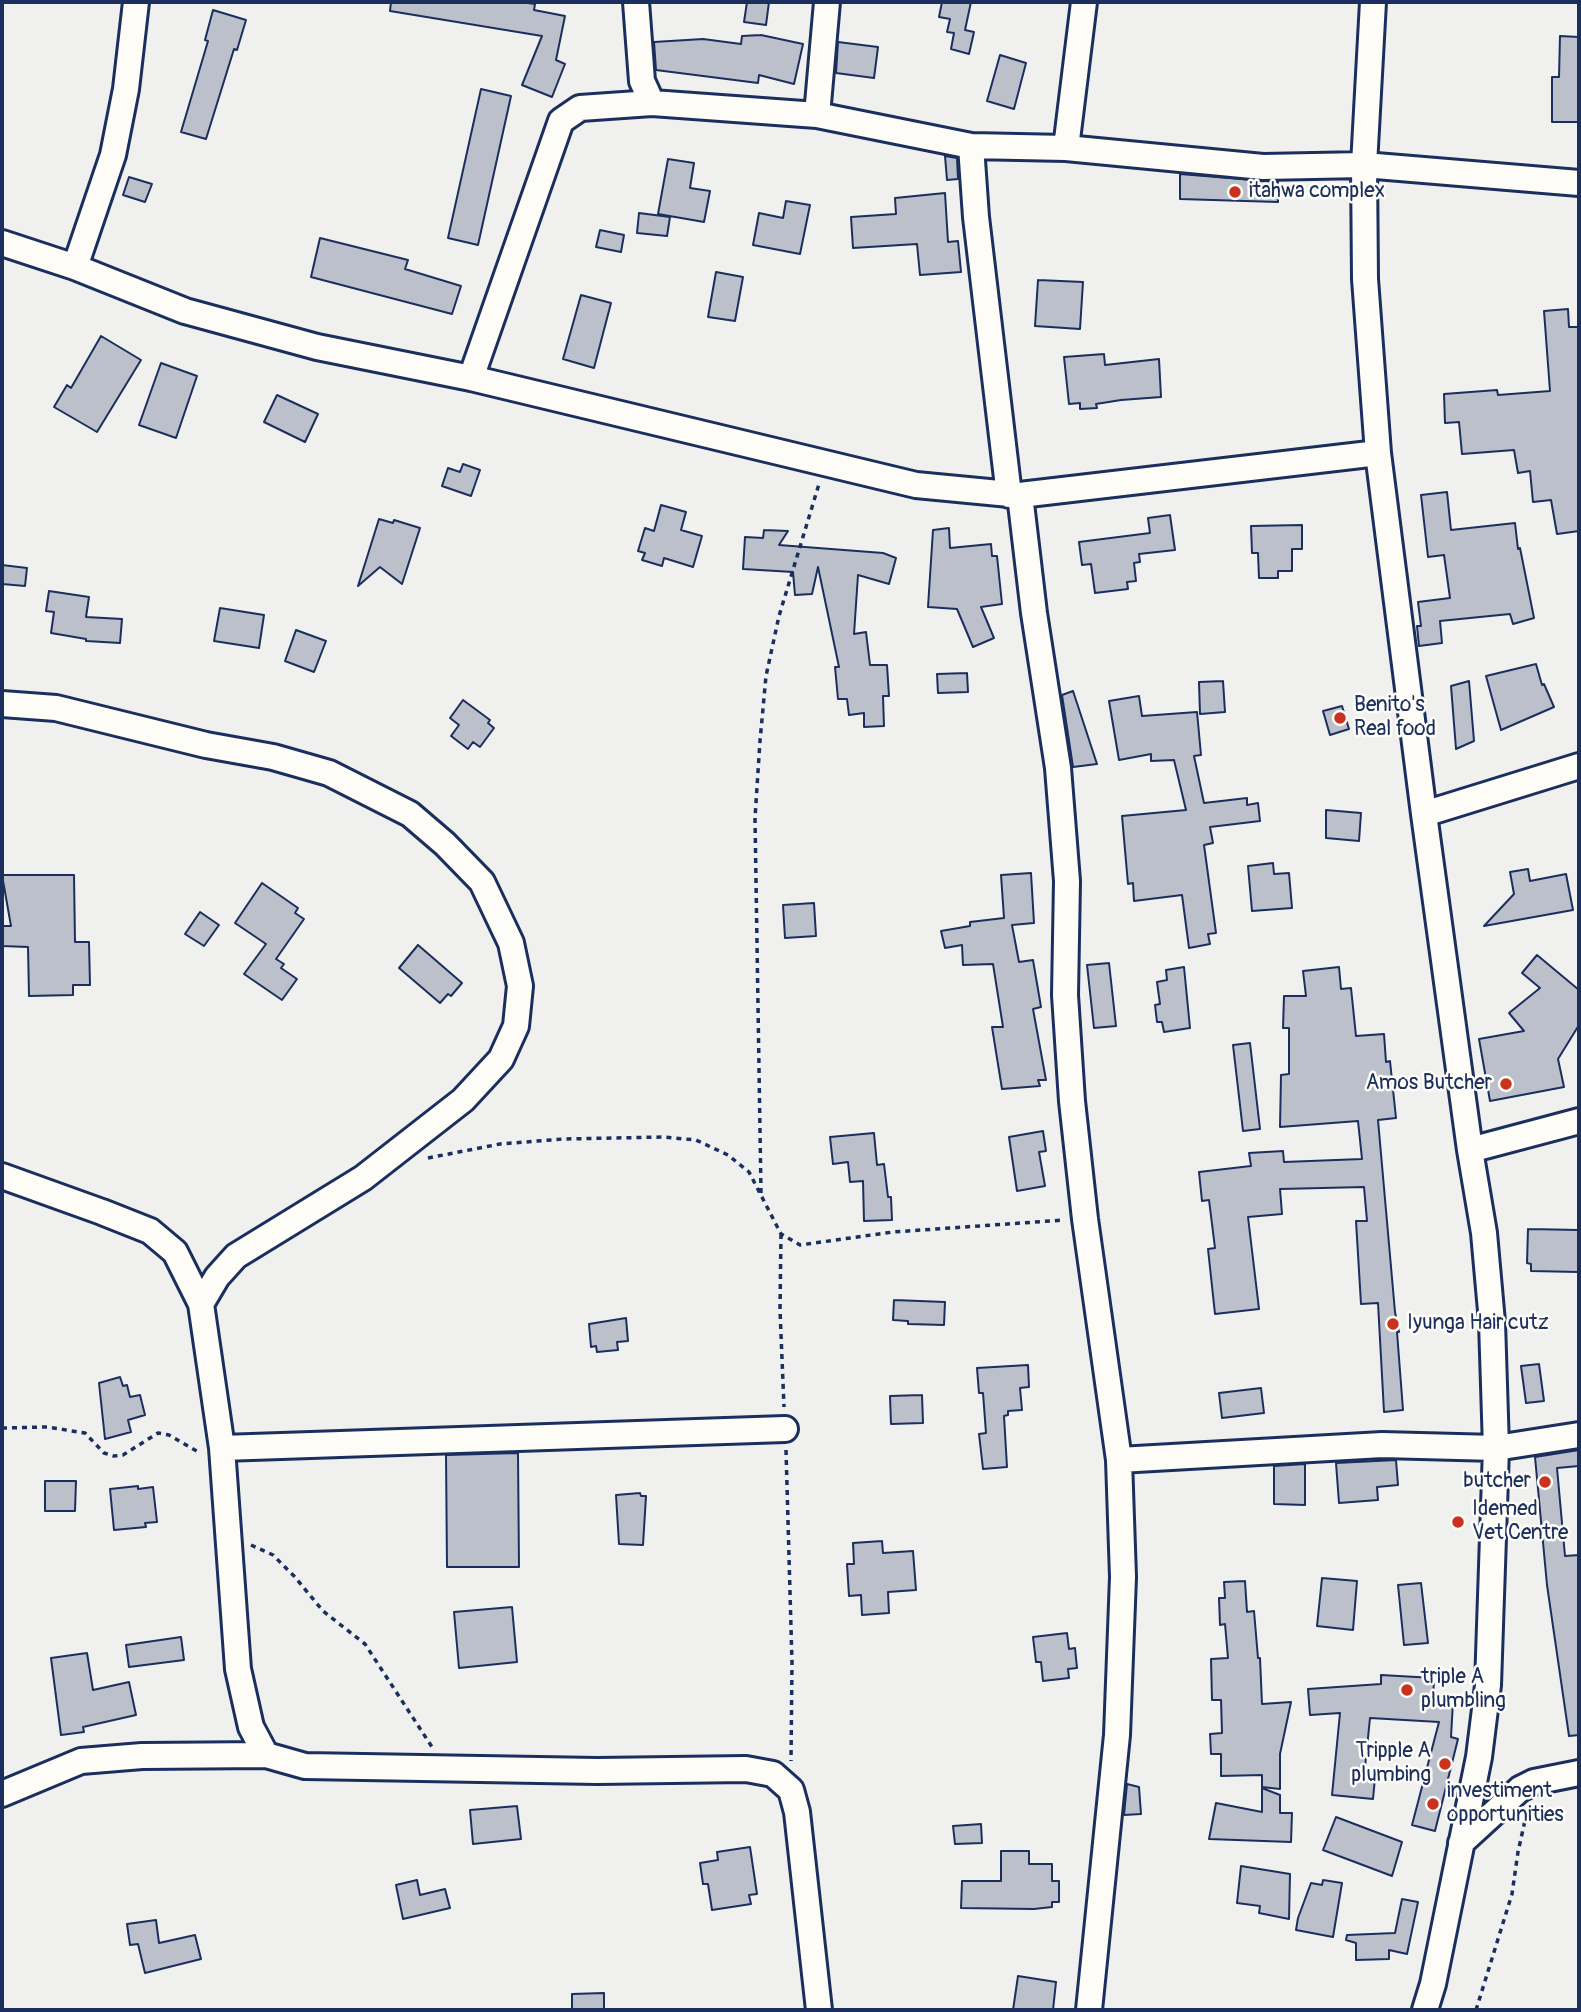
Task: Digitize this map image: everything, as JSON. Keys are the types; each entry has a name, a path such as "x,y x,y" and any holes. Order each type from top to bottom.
{"street":[{"path":"75,267 113,155 126,89 135,2"},
{"path":"636,2 642,81 652,103"},
{"path":"817,115 827,2"},
{"path":"1066,148 1084,2"},
{"path":"1373,2 1364,165 1365,279 1378,453 1424,814 1484,1233 1496,1448 1488,1685 1479,1757 1433,1984 1425,2010"},
{"path":"471,378 561,121 580,108 652,103 817,115 971,146 1066,148 1263,167 1364,165 1579,184"},
{"path":"971,146 976,217 1014,495 1060,793 1068,881 1065,995 1072,1101 1085,1219 1119,1460 1123,1577 1117,1735 1089,2010"},
{"path":"2,243 75,267 185,311 317,347 471,378 916,485 1014,495 1378,453"},
{"path":"2,704 57,708 206,745 273,757 328,774 410,814 445,844 482,882 511,943 520,986 516,1026 501,1059 463,1100 363,1178 236,1256 217,1278 201,1304"},
{"path":"1424,814 1579,765"},
{"path":"1470,1150 1579,1121"},
{"path":"4,1178 150,1231 175,1252 201,1304 223,1459 238,1669 251,1727 267,1755"},
{"path":"223,1459 785,1429"},
{"path":"1119,1460 1382,1445 1496,1448 1579,1435"},
{"path":"2,1794 81,1761 142,1756 267,1755 305,1766 597,1771 746,1769 773,1774 791,1790 797,1812 819,2010"},
{"path":"1461,1843 1520,1789 1534,1782 1579,1773"}],"path":[{"path":"761,1195 755,818 760,741 766,676 779,616 825,465"},
{"path":"427,1158 499,1144 563,1139 663,1137 696,1140 728,1155 749,1172 780,1234 780,1310 792,1663 791,1790"},
{"path":"780,1234 800,1245 892,1232 1085,1219"},
{"path":"2,1428 47,1427 85,1433 104,1453 114,1456 123,1455 158,1433 169,1435 223,1459"},
{"path":"230,1536 273,1555 318,1606 365,1644 446,1769"},
{"path":"1476,2010 1512,1894 1517,1852 1534,1782"}],"building":[{"path":"391,2 521,2 535,4 534,10 565,16 556,60 565,64 552,97 522,85 542,36 390,11"},
{"path":"747,2 769,2 766,25 744,22"},
{"path":"942,2 971,2 965,30 974,32 969,54 951,49 954,33 947,32 950,19 939,17"},
{"path":"213,10 246,20 237,50 234,49 206,139 181,132 208,41 205,40"},
{"path":"761,35 803,44 794,84 759,75 758,83 656,70 654,42 703,39 741,44 742,36"},
{"path":"1560,36 1579,37 1579,122 1552,122 1552,77 1559,77"},
{"path":"838,42 878,47 874,78 836,73"},
{"path":"1000,55 1026,63 1014,109 987,101"},
{"path":"481,89 511,96 478,245 448,238"},
{"path":"945,156 957,158 958,179 947,180"},
{"path":"668,159 694,163 690,188 710,191 704,222 658,214"},
{"path":"1180,174 1278,182 1278,202 1180,199"},
{"path":"129,177 152,184 145,202 123,195"},
{"path":"945,193 948,242 958,241 961,272 920,275 917,244 853,248 851,217 896,214 895,198"},
{"path":"786,201 810,205 800,254 753,245 759,213 783,218"},
{"path":"639,213 670,217 667,236 637,233"},
{"path":"600,230 624,235 621,252 596,247"},
{"path":"320,238 408,260 405,269 461,286 452,314 311,277"},
{"path":"716,272 743,277 735,321 708,317"},
{"path":"1038,280 1083,282 1080,329 1035,326"},
{"path":"581,295 611,303 594,368 563,359"},
{"path":"1568,309 1569,327 1579,327 1579,531 1557,534 1551,500 1533,502 1530,471 1518,473 1514,450 1462,454 1459,422 1445,423 1444,394 1497,390 1498,395 1550,391 1544,311"},
{"path":"101,336 141,360 97,432 54,407 67,385 71,388"},
{"path":"1104,354 1105,365 1159,359 1161,397 1096,404 1097,408 1080,409 1080,403 1069,404 1064,357"},
{"path":"161,363 197,376 176,438 139,425"},
{"path":"277,395 318,414 305,442 264,422"},
{"path":"463,464 480,470 471,496 442,486 448,468 460,472"},
{"path":"1447,492 1451,530 1515,523 1518,549 1520,548 1534,618 1513,624 1510,614 1440,621 1442,643 1419,646 1417,626 1421,626 1418,602 1450,598 1444,555 1428,557 1421,495"},
{"path":"661,505 686,512 681,530 702,536 693,567 664,558 662,566 642,560 645,553 638,551 645,528 654,531"},
{"path":"1170,515 1175,550 1139,554 1140,562 1134,563 1136,581 1127,582 1128,589 1095,593 1091,564 1082,565 1079,542 1150,533 1148,518"},
{"path":"379,519 393,523 394,520 420,528 402,584 380,567 358,586"},
{"path":"1302,525 1302,549 1292,549 1292,571 1278,571 1278,578 1259,578 1258,553 1252,553 1251,526"},
{"path":"949,528 950,548 991,544 992,556 997,556 1002,604 981,607 994,638 973,647 957,609 928,607 933,530"},
{"path":"764,530 788,531 779,545 883,553 896,558 889,584 858,575 854,634 866,632 870,665 887,665 889,696 883,696 884,726 864,727 864,713 849,715 847,699 838,699 835,667 839,667 818,567 812,594 795,595 793,572 743,569 745,537 763,538"},
{"path":"2,565 27,568 25,586 2,584"},
{"path":"49,591 89,597 86,617 122,619 120,643 86,641 51,633 54,612 46,611"},
{"path":"220,608 264,615 259,648 214,641"},
{"path":"296,630 326,641 314,672 285,661"},
{"path":"1536,664 1542,685 1544,684 1554,707 1501,730 1486,676"},
{"path":"967,673 968,692 938,693 937,674"},
{"path":"1223,681 1225,712 1200,714 1199,682"},
{"path":"1469,681 1474,741 1456,749 1451,686"},
{"path":"1073,691 1097,764 1073,767 1062,695"},
{"path":"1139,696 1142,716 1197,712 1201,755 1194,756 1204,803 1247,798 1247,805 1258,803 1260,821 1210,827 1213,843 1204,845 1216,933 1208,934 1210,944 1189,948 1182,895 1134,901 1133,883 1128,884 1122,816 1186,810 1174,760 1151,761 1151,754 1119,760 1109,701"},
{"path":"463,700 490,720 488,723 494,728 480,747 473,742 468,749 451,736 459,725 450,718"},
{"path":"1342,706 1349,729 1330,735 1323,711"},
{"path":"1326,810 1361,813 1359,841 1326,838"},
{"path":"1273,863 1274,874 1289,873 1292,908 1252,911 1248,866"},
{"path":"1528,869 1530,881 1566,874 1573,910 1484,926 1514,894 1510,872"},
{"path":"1031,873 1034,923 1012,925 1019,962 1033,960 1041,1007 1033,1009 1046,1080 1038,1080 1040,1086 1002,1089 992,1027 1003,1027 993,964 963,965 962,945 945,948 941,931 970,926 970,922 1004,918 1001,875"},
{"path":"2,875 74,875 75,942 89,942 90,985 73,985 73,995 29,996 28,947 2,946 2,926 11,926"},
{"path":"262,883 298,908 295,913 304,919 276,959 284,964 281,968 297,979 282,1000 244,974 266,944 235,923"},
{"path":"814,903 816,936 785,938 783,905"},
{"path":"200,912 219,925 204,946 185,934"},
{"path":"418,945 462,983 451,996 448,994 440,1003 399,968"},
{"path":"1537,955 1579,990 1579,1025 1558,1059 1564,1087 1490,1101 1479,1039 1524,1031 1509,1013 1540,988 1522,973"},
{"path":"1109,963 1116,1026 1094,1028 1087,965"},
{"path":"1184,967 1190,1028 1164,1032 1162,1022 1157,1022 1155,1005 1160,1004 1157,982 1167,980 1166,970"},
{"path":"1339,967 1341,989 1351,988 1356,1036 1384,1034 1386,1062 1390,1061 1396,1118 1378,1120 1399,1332 1403,1410 1384,1412 1378,1303 1361,1304 1356,1221 1367,1221 1364,1187 1280,1189 1282,1214 1248,1217 1259,1309 1215,1314 1208,1249 1215,1248 1209,1200 1202,1201 1199,1172 1251,1166 1249,1153 1283,1151 1284,1162 1362,1159 1358,1121 1280,1127 1281,1075 1289,1074 1289,1028 1283,1028 1284,996 1306,996 1303,971"},
{"path":"1250,1043 1260,1129 1243,1131 1233,1045"},
{"path":"1043,1131 1046,1151 1039,1152 1045,1186 1017,1191 1009,1137"},
{"path":"874,1133 877,1165 884,1164 888,1197 891,1197 892,1220 864,1221 863,1181 850,1182 848,1162 833,1164 830,1137"},
{"path":"1528,1229 1579,1230 1579,1272 1531,1271 1531,1264 1527,1263"},
{"path":"894,1300 945,1302 944,1325 908,1324 908,1321 893,1320"},
{"path":"626,1318 628,1341 617,1342 618,1350 597,1352 596,1346 591,1347 589,1324"},
{"path":"1539,1364 1544,1401 1526,1403 1521,1366"},
{"path":"1028,1365 1029,1387 1020,1388 1022,1410 1008,1411 1008,1415 1004,1416 1007,1467 983,1469 979,1434 986,1433 983,1393 979,1393 977,1368"},
{"path":"120,1377 123,1386 127,1385 130,1397 140,1395 145,1415 128,1420 131,1432 105,1439 99,1383"},
{"path":"1261,1388 1264,1413 1222,1418 1219,1393"},
{"path":"922,1395 923,1423 891,1424 890,1396"},
{"path":"1579,1450 1579,1466 1557,1468 1565,1556 1579,1555 1579,1735 1569,1736 1547,1585 1535,1457"},
{"path":"518,1453 519,1567 447,1567 446,1455"},
{"path":"1396,1460 1398,1485 1377,1487 1378,1500 1339,1503 1336,1463"},
{"path":"1305,1464 1305,1505 1274,1504 1274,1466"},
{"path":"45,1481 76,1481 75,1511 45,1511"},
{"path":"138,1486 138,1489 153,1487 157,1522 145,1523 146,1527 114,1530 110,1489"},
{"path":"640,1493 641,1496 646,1496 643,1545 619,1544 616,1495"},
{"path":"882,1541 883,1553 913,1551 916,1590 888,1592 889,1613 862,1615 861,1595 849,1596 847,1564 854,1564 853,1543"},
{"path":"1322,1578 1357,1581 1353,1630 1317,1626"},
{"path":"1245,1581 1247,1612 1254,1611 1262,1704 1291,1702 1280,1754 1280,1789 1262,1787 1262,1775 1221,1776 1221,1754 1211,1754 1210,1734 1222,1733 1221,1700 1212,1700 1211,1659 1228,1658 1225,1624 1220,1625 1219,1598 1225,1598 1224,1582"},
{"path":"1421,1583 1428,1643 1404,1645 1398,1585"},
{"path":"512,1607 517,1662 459,1668 454,1612"},
{"path":"1067,1633 1069,1649 1075,1648 1077,1668 1068,1669 1069,1678 1043,1681 1041,1662 1036,1662 1033,1637"},
{"path":"181,1637 184,1660 129,1667 126,1645"},
{"path":"87,1653 93,1690 129,1682 136,1715 83,1727 84,1732 61,1735 51,1658"},
{"path":"1381,1675 1434,1678 1433,1701 1453,1702 1451,1737 1458,1739 1435,1831 1412,1825 1439,1722 1370,1718 1364,1777 1375,1778 1373,1799 1332,1795 1340,1713 1310,1715 1308,1689 1381,1684"},
{"path":"1127,1784 1139,1787 1141,1814 1124,1815"},
{"path":"1262,1788 1280,1795 1280,1813 1292,1813 1291,1842 1209,1839 1216,1803 1262,1812"},
{"path":"517,1806 521,1839 473,1844 470,1810"},
{"path":"1336,1817 1402,1842 1392,1876 1323,1850"},
{"path":"981,1824 982,1843 955,1844 953,1826"},
{"path":"750,1847 757,1894 749,1895 751,1904 712,1910 708,1884 703,1884 700,1863 718,1860 717,1852"},
{"path":"1001,1851 1029,1851 1029,1864 1052,1864 1052,1881 1059,1881 1059,1902 1052,1902 1052,1907 1034,1909 961,1908 962,1881 1001,1881"},
{"path":"1241,1866 1290,1874 1289,1919 1259,1913 1260,1906 1237,1903"},
{"path":"417,1880 420,1895 445,1889 450,1908 403,1919 396,1885"},
{"path":"1323,1880 1342,1883 1333,1937 1296,1930 1311,1883 1322,1885"},
{"path":"1402,1899 1418,1902 1407,1954 1389,1950 1389,1959 1356,1960 1356,1943 1346,1940 1347,1935 1395,1933"},
{"path":"156,1920 159,1943 195,1935 201,1959 145,1973 138,1944 130,1945 127,1924"},
{"path":"1018,1976 1056,1982 1053,2010 1013,2010"},
{"path":"604,1993 604,2010 572,2010 572,1994"}],"place":[{"name":"itahwa complex","path":"1235,192"},
{"name":"Benito's Real food","path":"1340,718"},
{"name":"Amos Butcher","path":"1506,1084"},
{"name":"Iyunga Hair cutz","path":"1393,1324"},
{"name":"butcher","path":"1545,1482"},
{"name":"Idemed Vet Centre","path":"1458,1522"},
{"name":"triple A plumbling","path":"1407,1690"},
{"name":"Tripple A plumbing","path":"1445,1764"},
{"name":"investiment opportunities","path":"1433,1804"}]}
